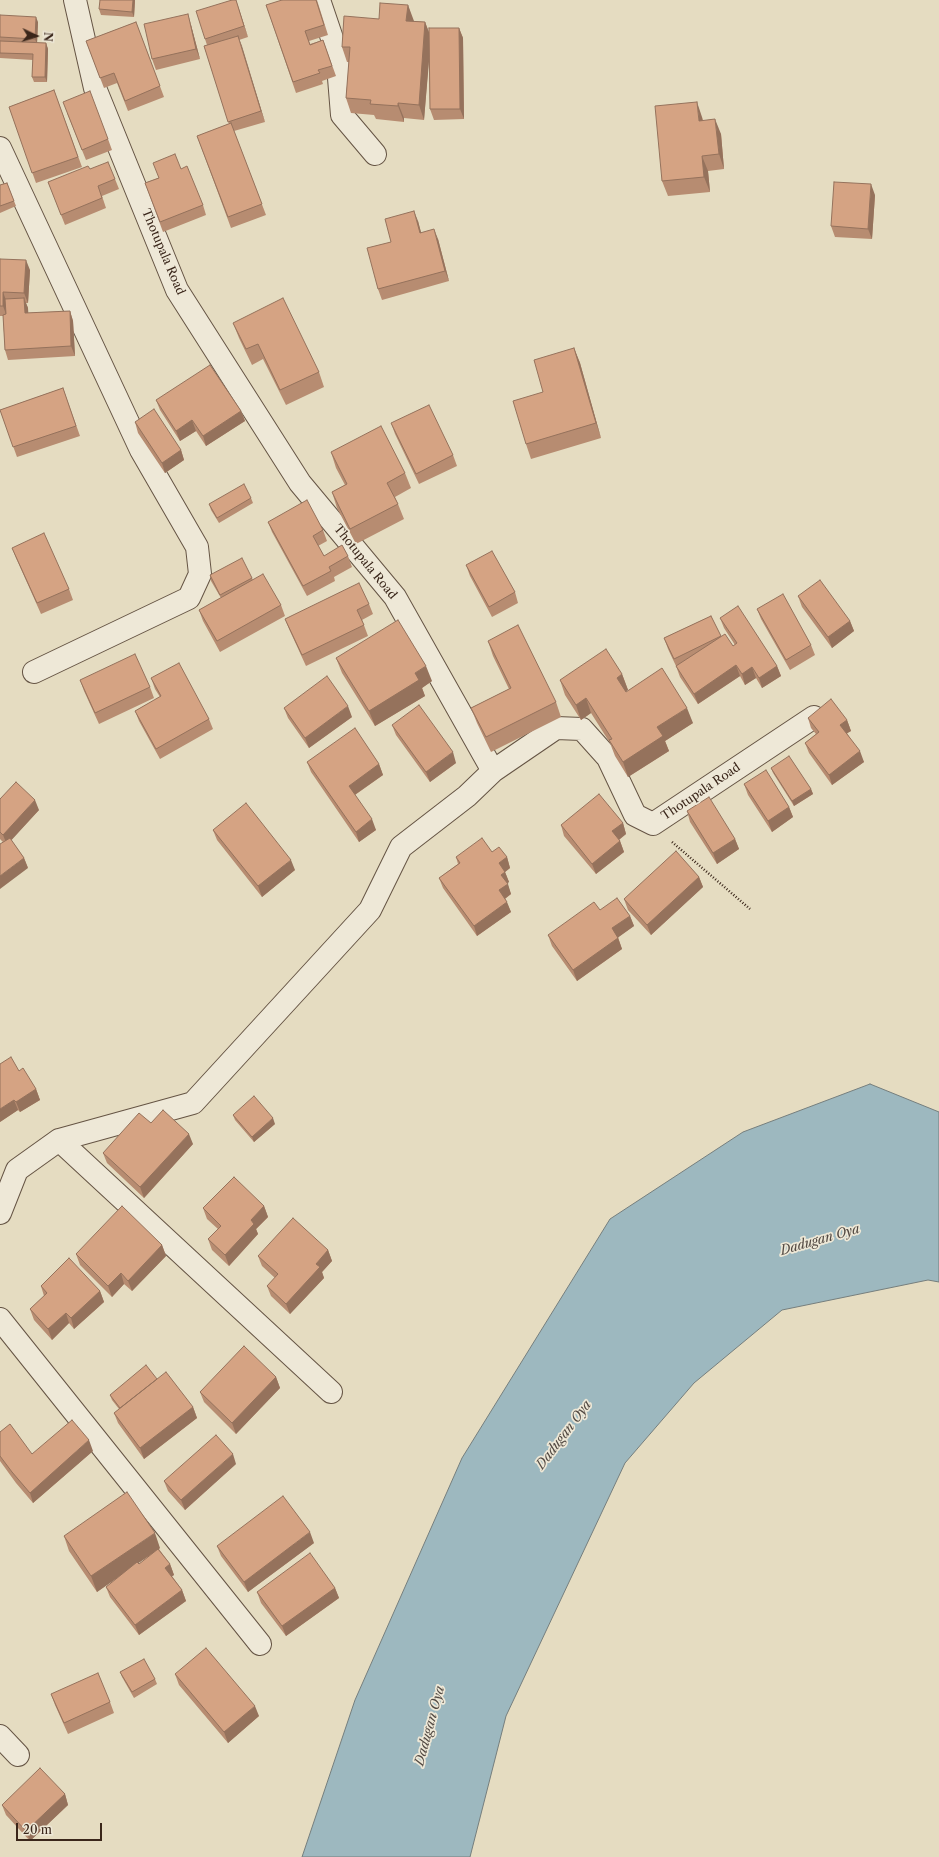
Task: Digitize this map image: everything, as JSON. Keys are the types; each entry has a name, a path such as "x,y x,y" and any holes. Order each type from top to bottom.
{"street":[{"name":"Thotupala Road","path":"75,0 94,88 177,290 300,483 395,597 493,771 556,728 582,728 608,758 635,814 653,824 814,716"},
{"path":"319,0 338,53 342,115 375,154"},
{"path":"0,148 141,450 197,547 200,574 189,598 34,672"},
{"path":"0,1212 17,1170 59,1140 193,1103 370,910 401,847 467,796 493,771"},
{"path":"59,1140 331,1392"},
{"path":"0,1319 260,1644"},
{"path":"0,1736 18,1755"}],"path":[{"path":"653,824 750,909"}],"water":[{"name":"Dadugan Oya","path":"870,1084 939,1112 939,1282 928,1280 782,1310 694,1383 625,1463 506,1716 470,1857 302,1857 355,1700 462,1458 610,1219 743,1132"}],"building":[{"path":"100,0 133,0 132,12 99,9"},
{"path":"236,0 244,26 205,39 196,11"},
{"path":"282,0 316,0 324,25 305,31 310,45 323,40 332,66 318,70 320,73 293,82 266,5"},
{"path":"380,3 408,5 406,21 425,22 419,105 398,103 398,106 370,104 371,100 346,98 350,47 342,47 344,16 379,19"},
{"path":"188,14 196,49 152,59 144,24"},
{"path":"0,15 36,17 35,39 0,37"},
{"path":"136,22 160,86 125,101 114,73 100,78 86,41"},
{"path":"429,28 459,28 460,109 430,109"},
{"path":"238,36 261,111 228,122 204,46"},
{"path":"0,41 46,43 45,77 32,77 33,54 0,53"},
{"path":"54,90 78,157 32,173 9,107"},
{"path":"90,91 108,139 82,150 63,102"},
{"path":"697,102 699,121 715,119 719,154 702,156 704,177 662,181 655,106"},
{"path":"231,123 262,204 228,217 197,136"},
{"path":"175,154 181,169 187,166 203,205 160,222 145,183 159,178 153,163"},
{"path":"108,162 115,179 98,186 102,198 61,215 48,182 88,166 90,169"},
{"path":"834,182 871,184 868,229 831,226"},
{"path":"7,183 14,201 0,206 0,185"},
{"path":"414,211 420,233 434,229 445,271 378,289 367,248 391,242 385,219"},
{"path":"0,259 26,260 24,293 3,292 3,306 0,306"},
{"path":"24,298 25,313 70,311 71,346 5,350 3,315 6,314 5,299"},
{"path":"283,298 319,372 280,390 258,344 246,349 233,323"},
{"path":"574,348 596,423 526,444 513,401 543,392 534,360"},
{"path":"210,365 241,411 203,436 192,420 176,431 156,400"},
{"path":"63,388 76,426 13,447 0,410"},
{"path":"429,405 453,455 416,474 391,423"},
{"path":"154,409 181,450 162,463 135,422"},
{"path":"381,426 405,473 387,483 398,504 350,529 332,492 347,484 331,452"},
{"path":"244,484 251,498 217,518 209,504"},
{"path":"307,500 323,530 313,536 324,556 342,545 348,556 329,567 331,571 303,586 268,522"},
{"path":"44,533 69,589 37,603 12,548"},
{"path":"492,551 515,592 489,607 466,565"},
{"path":"242,558 252,578 220,595 210,575"},
{"path":"263,574 281,605 217,641 199,610"},
{"path":"820,580 850,621 828,637 798,596"},
{"path":"359,583 369,604 357,610 364,625 302,655 285,619"},
{"path":"783,594 811,645 786,660 757,609"},
{"path":"738,606 777,666 759,678 752,667 742,674 736,665 694,694 676,666 725,634 733,646 737,643 720,618"},
{"path":"711,616 721,636 674,659 664,638"},
{"path":"398,620 426,666 415,673 419,680 369,711 336,658"},
{"path":"518,625 556,702 486,737 471,708 511,688 488,641"},
{"path":"606,649 622,674 617,678 626,692 662,668 687,708 657,727 663,736 623,762 609,740 612,739 586,698 576,705 560,680"},
{"path":"135,654 150,687 95,713 80,680"},
{"path":"179,663 209,719 156,749 135,711 161,696 151,678"},
{"path":"327,676 348,706 305,738 284,708"},
{"path":"831,699 847,720 840,725 860,751 829,775 805,743 819,732 808,718"},
{"path":"419,705 453,752 426,772 392,725"},
{"path":"355,728 379,764 349,786 372,819 356,832 307,762"},
{"path":"789,756 811,789 792,801 771,768"},
{"path":"766,770 789,807 768,821 744,784"},
{"path":"16,782 35,800 3,835 0,832 0,799"},
{"path":"599,794 623,823 612,831 620,841 592,864 561,825"},
{"path":"709,797 735,839 713,853 687,811"},
{"path":"246,803 291,860 258,886 213,830"},
{"path":"10,838 24,858 0,876 0,844"},
{"path":"482,838 492,852 499,847 507,857 499,863 505,872 501,875 508,884 499,890 507,902 474,926 439,878 460,863 456,857"},
{"path":"676,851 699,877 647,925 624,899"},
{"path":"617,898 630,916 612,928 618,938 573,970 548,935 594,902 600,910"},
{"path":"11,1057 19,1071 23,1068 36,1089 16,1102 14,1100 0,1109 0,1064"},
{"path":"254,1096 273,1118 252,1137 233,1115"},
{"path":"163,1110 189,1134 140,1187 103,1153 139,1113 151,1123"},
{"path":"234,1177 264,1206 251,1220 254,1224 225,1255 208,1239 221,1226 203,1208"},
{"path":"122,1206 162,1245 128,1281 121,1273 108,1286 76,1254"},
{"path":"293,1218 328,1250 316,1264 320,1267 286,1304 267,1286 278,1274 258,1256"},
{"path":"69,1258 100,1291 71,1318 66,1313 48,1329 30,1309 47,1293 41,1286"},
{"path":"244,1346 276,1377 232,1423 200,1392"},
{"path":"146,1365 157,1379 120,1408 110,1395"},
{"path":"166,1372 193,1407 140,1448 114,1413"},
{"path":"72,1420 89,1440 30,1493 0,1456 0,1432 10,1424 32,1454"},
{"path":"216,1435 233,1454 181,1500 164,1481"},
{"path":"127,1492 155,1533 91,1576 64,1536"},
{"path":"283,1496 310,1532 244,1582 217,1546"},
{"path":"158,1549 170,1564 165,1568 182,1590 135,1625 106,1587 137,1562 139,1564"},
{"path":"310,1553 335,1588 282,1626 257,1592"},
{"path":"206,1648 255,1706 224,1732 175,1674"},
{"path":"144,1659 155,1679 132,1692 120,1672"},
{"path":"98,1673 110,1702 64,1723 51,1694"},
{"path":"40,1768 65,1794 26,1831 2,1805"}]}
